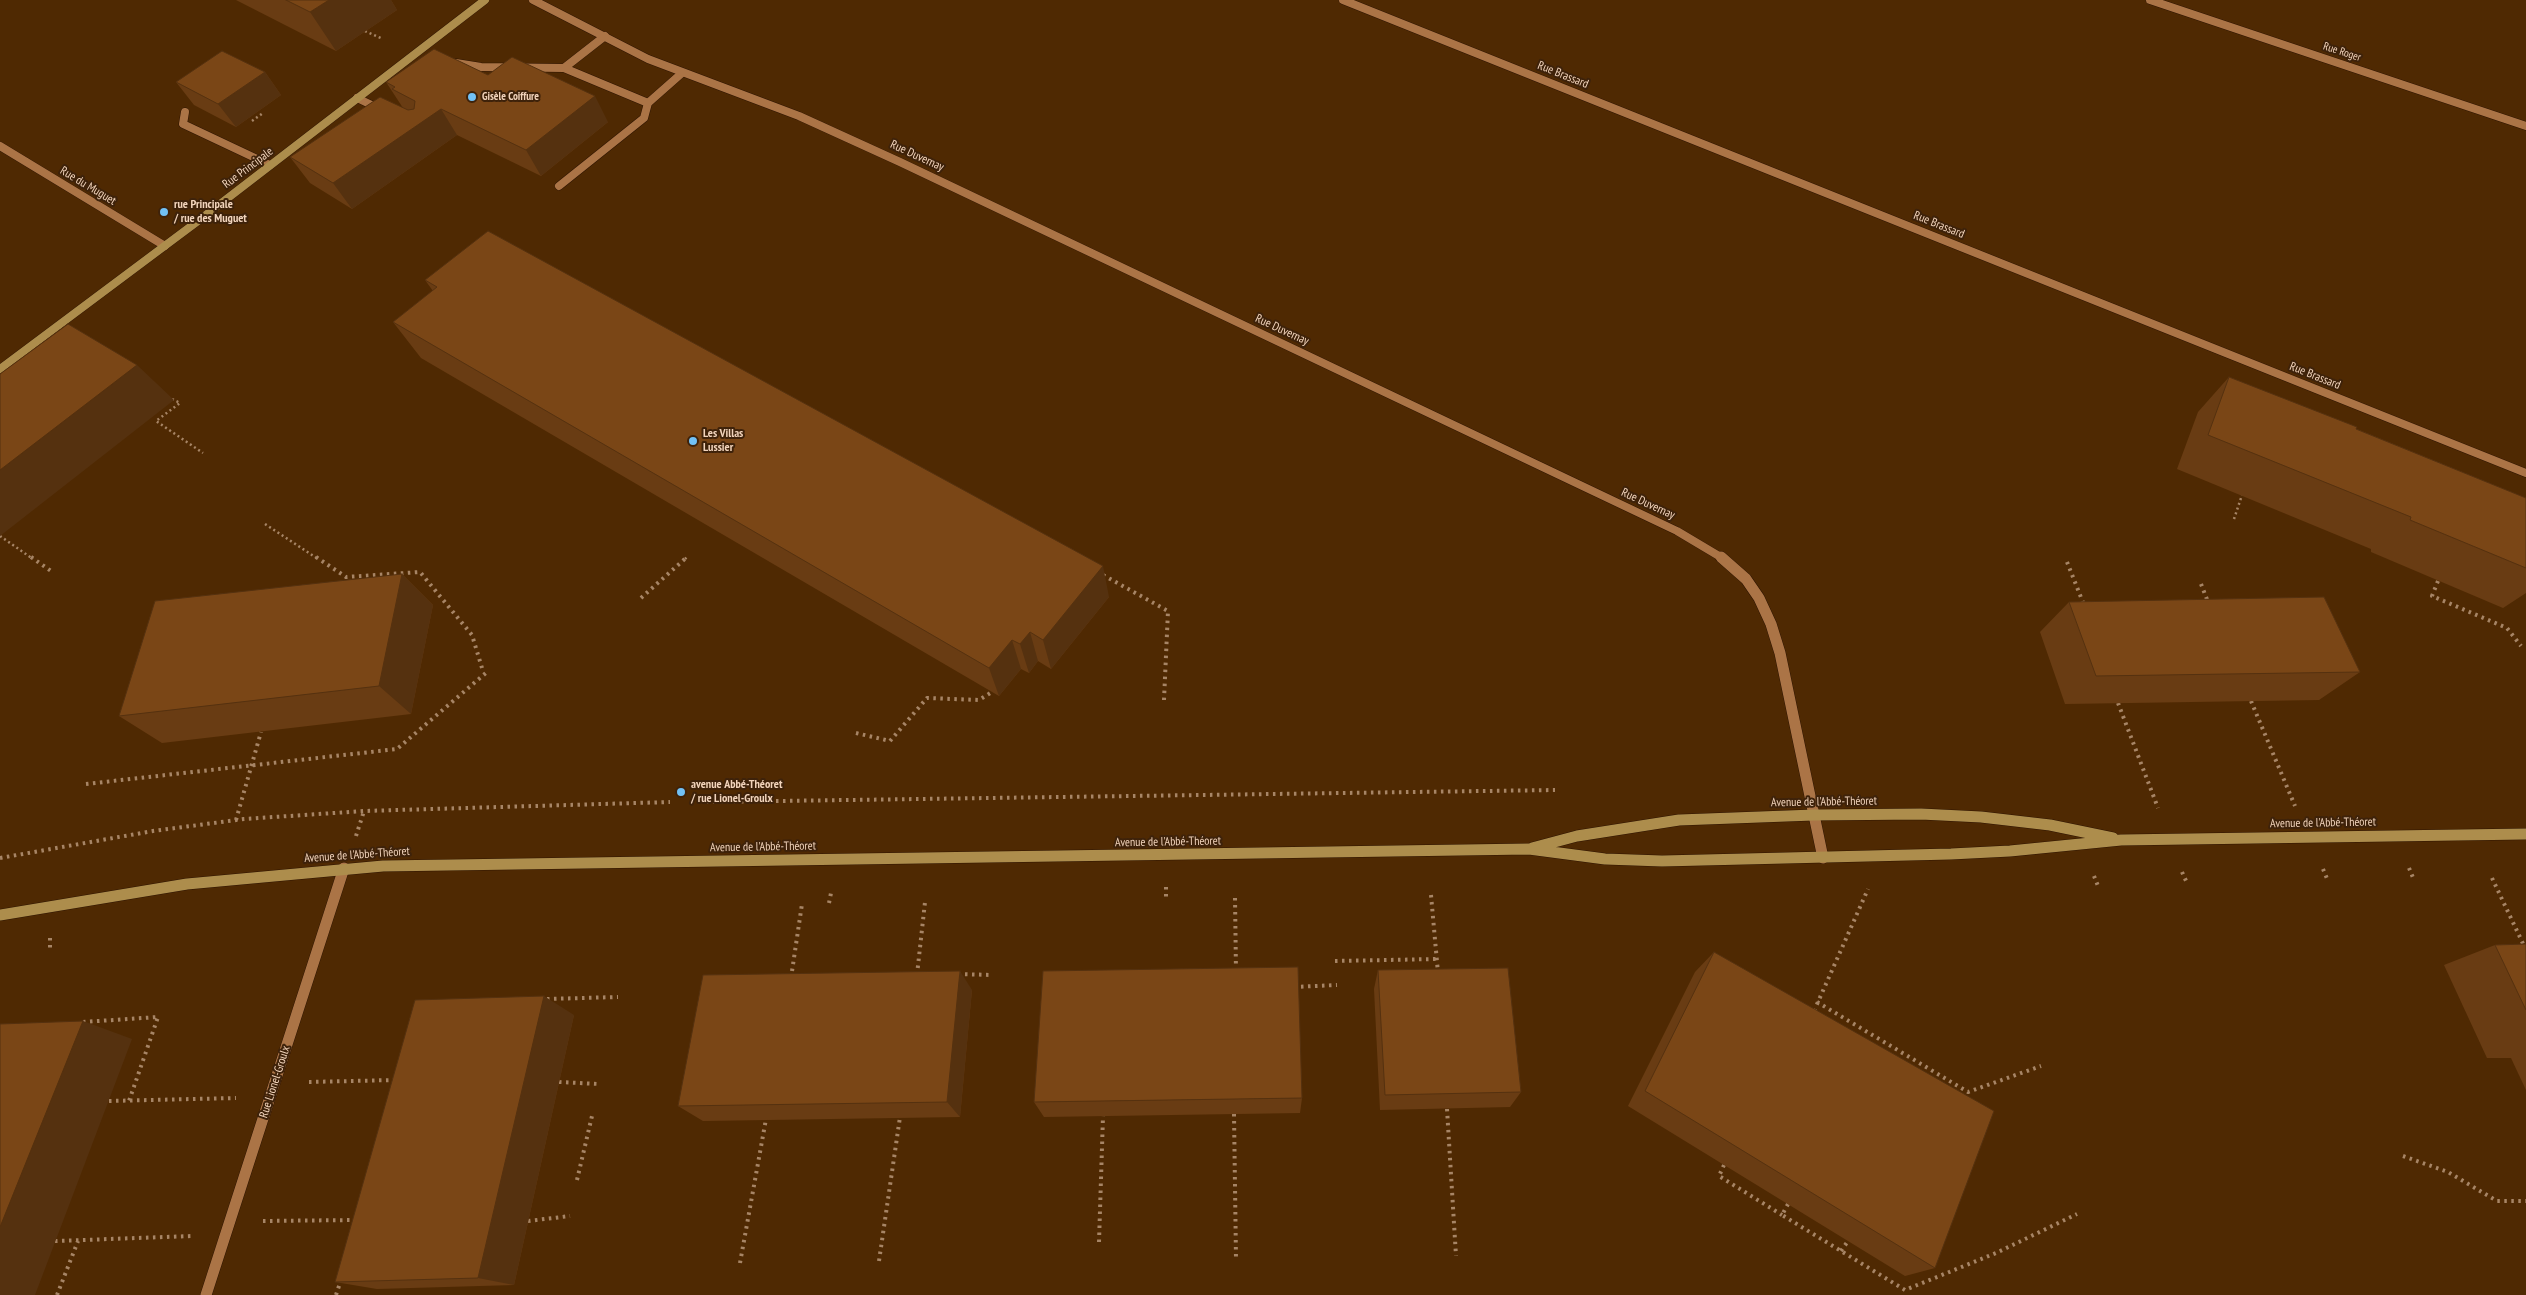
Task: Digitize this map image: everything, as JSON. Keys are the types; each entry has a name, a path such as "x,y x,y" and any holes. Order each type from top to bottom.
{"main road":[{"name":"Rue Principale","path":"0,369 165,246 357,98 422,52 484,0"},
{"name":"Avenue de l'Abbé-Théoret","path":"1530,849 1578,836 1679,820 1814,815 1921,814 1981,817 2050,826 2121,840"},
{"name":"Avenue de l'Abbé-Théoret","path":"0,915 63,903 187,884 344,868 435,864 1168,856 1530,849 1605,859 1662,861 1823,858 2010,851 2121,840 2526,834"}],"street":[{"name":"Rue Duvernay","path":"533,0 648,59 799,116 858,142 1708,548 1726,560 1746,579 1759,598 1771,624 1780,653 1823,858"},
{"name":"Rue Brassard","path":"1343,0 2526,473"},
{"name":"Rue Roger","path":"2150,0 2526,126"},
{"path":"564,68 604,36"},
{"path":"450,62 481,67 564,68 648,103"},
{"path":"559,186 644,118 648,103 682,73"},
{"path":"357,98 389,113"},
{"path":"185,112 183,124 270,165"},
{"name":"Rue du Muguet","path":"0,146 165,246"},
{"name":"Rue Lionel-Groulx","path":"206,1295 344,868"}],"path":[{"path":"366,31 387,41"},
{"path":"156,422 180,403 165,395"},
{"path":"151,418 203,453"},
{"path":"2234,519 2242,495"},
{"path":"265,524 346,576 420,572 472,635 482,668"},
{"path":"0,536 51,571"},
{"path":"641,598 688,556"},
{"path":"2067,562 2087,614"},
{"path":"1099,573 1168,612 1164,700"},
{"path":"350,586 352,576"},
{"path":"2438,581 2432,596 2507,628 2521,646"},
{"path":"2201,584 2212,611"},
{"path":"86,784 397,749 487,672"},
{"path":"856,733 890,741 927,698 979,700 992,692"},
{"path":"2251,701 2328,881"},
{"path":"2118,703 2187,883"},
{"path":"236,820 261,732"},
{"path":"706,802 1555,790"},
{"path":"0,858 153,831 236,820 364,810 670,802"},
{"path":"2492,878 2526,950"},
{"path":"1810,1018 1869,888"},
{"path":"1431,894 1438,978"},
{"path":"1235,898 1236,977"},
{"path":"917,982 925,902"},
{"path":"790,984 802,904"},
{"path":"1335,961 1437,959"},
{"path":"918,972 927,973"},
{"path":"782,975 792,974"},
{"path":"955,974 992,975"},
{"path":"1288,987 1336,985"},
{"path":"545,1000 618,998"},
{"path":"1818,1002 1968,1092 2041,1066"},
{"path":"79,1022 158,1017 130,1101"},
{"path":"559,1082 599,1084"},
{"path":"1447,1109 1456,1256"},
{"path":"1234,1114 1236,1259"},
{"path":"577,1180 592,1116"},
{"path":"1099,1242 1102,1116"},
{"path":"879,1261 900,1118"},
{"path":"740,1263 766,1120"},
{"path":"2403,1156 2448,1172 2497,1201 2526,1201"},
{"path":"1724,1164 1719,1176 1905,1290 1996,1253 2077,1214"},
{"path":"1782,1215 1788,1204"},
{"path":"528,1222 570,1216"},
{"path":"57,1295 78,1241"},
{"path":"1840,1251 1848,1241"},
{"path":"336,1295 342,1277"}],"building":[{"path":"286,0 329,0 310,12"},
{"path":"434,49 488,75 512,57 595,96 526,150 441,109 333,183 290,157 380,97 408,110 414,109 415,101 392,89 395,87 386,82"},
{"path":"222,51 265,72 218,104 176,82"},
{"name":"Les Villas Lussier","path":"488,231 1103,566 1043,640 1030,632 1020,644 1012,640 989,668 393,322 437,287 425,280"},
{"path":"68,324 137,365 0,470 0,374"},
{"path":"2229,377 2357,427 2356,429 2526,498 2526,568 2410,520 2411,517 2208,435"},
{"path":"402,574 379,686 119,716 155,601"},
{"path":"2324,597 2360,672 2096,676 2069,602"},
{"path":"2526,944 2526,1010 2495,945"},
{"path":"1714,952 1994,1111 1935,1268 1645,1091"},
{"path":"1298,967 1302,1098 1034,1102 1043,971"},
{"path":"1508,968 1521,1092 1385,1095 1378,970"},
{"path":"960,971 947,1102 678,1106 703,975"},
{"path":"544,996 478,1278 335,1282 415,1000"},
{"path":"83,1021 0,1227 0,1024"}],"place":[{"name":"Gisèle Coiffure","path":"472,97"},
{"name":"rue Principale / rue des Muguet","path":"164,212"},
{"name":"Les Villas Lussier","path":"693,441"},
{"name":"avenue Abbé-Théoret / rue Lionel-Groulx","path":"681,792"}]}
